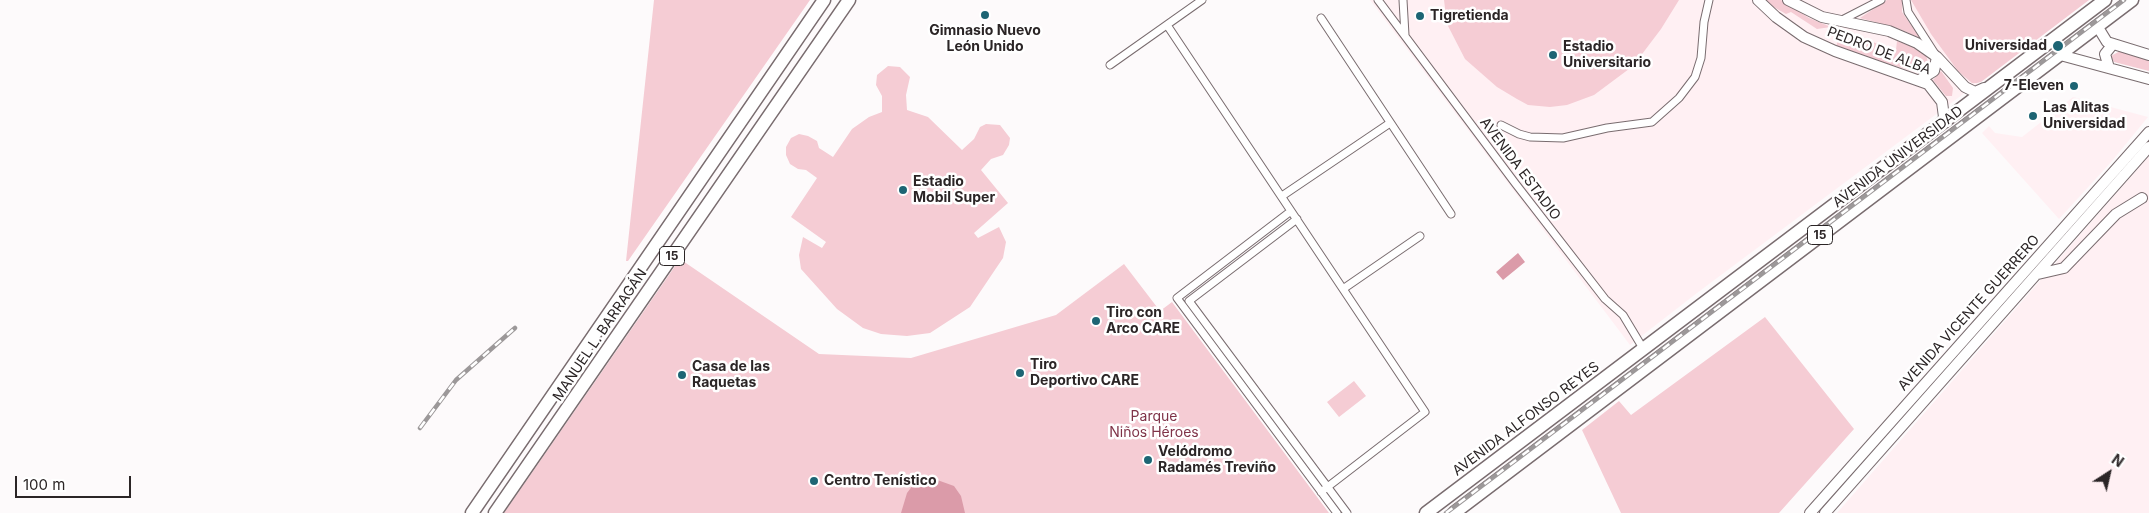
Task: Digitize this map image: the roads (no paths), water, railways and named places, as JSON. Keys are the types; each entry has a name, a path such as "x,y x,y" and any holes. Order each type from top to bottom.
{"highway":[{"name":"MANUEL L. BARRAGÁN","path":"472,513 824,0"},
{"name":"MANUEL L. BARRAGÁN","path":"495,513 848,0"},
{"name":"AVENIDA UNIVERSIDAD","path":"1644,350 2104,0"},
{"name":"AVENIDA UNIVERSIDAD","path":"1466,507 1634,375 2132,0"},
{"path":"1702,324 1740,277"},
{"name":"AVENIDA ALFONSO REYES","path":"1426,513 1644,350"},
{"name":"15","path":"1454,513 1466,507"}],"main road":[{"name":"PEDRO DE ALBA","path":"1758,0 1783,23 1809,39 1835,51 1921,79 1932,86 1942,102 1944,116 1940,124"},
{"name":"PEDRO DE ALBA","path":"1788,0 1816,15 1896,33 1921,45 1936,56 1957,81 1969,90 1980,91 1996,81"},
{"path":"2099,29 2104,39 2113,44 2149,55"},
{"path":"2109,68 2104,54 2113,44"},
{"path":"1921,79 1933,73 1937,63 1936,56"},
{"path":"2064,56 2149,79"},
{"name":"AVENIDA VICENTE GUERRERO","path":"1810,513 2149,132"},
{"name":"AVENIDA VICENTE GUERRERO","path":"1825,513 2149,148"},
{"path":"2038,274 2064,268 2116,214 2142,198"}],"street":[{"path":"1110,65 1202,0"},
{"name":"AVENIDA ESTADIO","path":"1378,0 1514,183 1605,299 1623,315 1644,350"},
{"path":"1403,0 1405,36"},
{"path":"1501,125 1530,137 1563,138 1607,128 1652,122 1679,98 1695,77 1701,58 1704,22 1709,0"},
{"path":"1840,21 1881,0"},
{"path":"1906,0 1908,12 1936,56"},
{"path":"1321,18 1451,214"},
{"path":"1167,25 1425,412 1321,492"},
{"path":"1282,196 1390,123"},
{"path":"1291,211 1177,298 1290,444 1347,513"},
{"path":"1297,220 1189,301 1337,513"},
{"path":"1343,289 1420,236"}],"railway":[{"path":"1446,513 2124,0"},
{"path":"420,428 456,380 515,328"}],"place":[{"name":"Gimnasio Nuevo León Unido","path":"985,15"},
{"name":"Tigretienda","path":"1420,16"},
{"name":"Universidad","path":"2058,46"},
{"name":"Estadio Universitario","path":"1553,55"},
{"name":"7-Eleven","path":"2074,86"},
{"name":"Las Alitas Universidad","path":"2033,116"},
{"name":"Estadio Mobil Super","path":"903,190"},
{"name":"Tiro con Arco CARE","path":"1096,321"},
{"name":"Tiro Deportivo CARE","path":"1020,373"},
{"name":"Casa de las Raquetas","path":"682,375"},
{"name":"Velódromo Radamés Treviño","path":"1148,460"},
{"name":"Centro Tenístico","path":"814,481"}],"park label":[{"name":"Parque Niños Héroes","path":"1154,426"}]}
